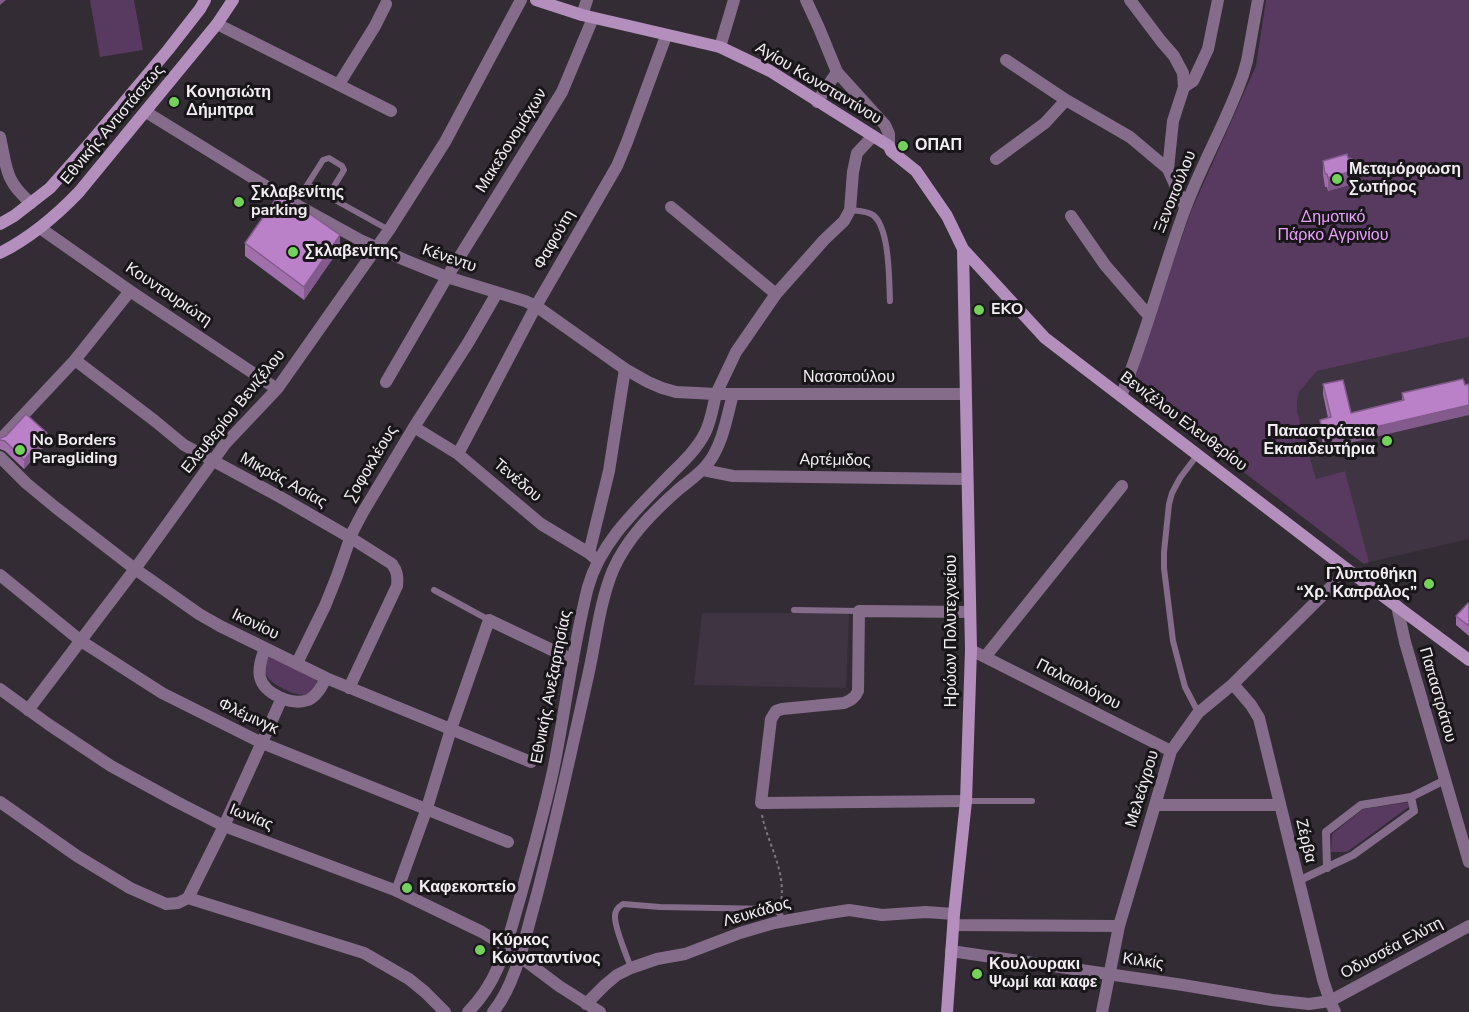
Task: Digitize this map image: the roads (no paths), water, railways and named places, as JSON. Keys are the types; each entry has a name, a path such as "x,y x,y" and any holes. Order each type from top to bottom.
{"main road":[{"name":"Εθνικής Αντιστάσεως","path":"0,224 50,188 168,50 205,0"},
{"name":"Εθνικής Αντιστάσεως","path":"0,253 40,228 60,212 79,192 217,24 232,0"},
{"name":"Αγίου Κωνσταντίνου","path":"536,0 588,17 720,47 770,72 888,146 916,171 947,216 963,249"},
{"name":"Ηρώων Πολυτεχνείου","path":"947,1012 966,801 971,650 963,249"},
{"name":"Βενιζέλου Ελευθερίου","path":"963,249 1045,338 1397,606"},
{"path":"1397,606 1469,660"}],"street":[{"name":"Ελευθερίου Βενιζέλου","path":"28,710 135,569 225,444 277,388 389,230 445,142 521,0"},
{"name":"Μακεδονομάχων","path":"386,382 447,277 562,93 588,17 587,0"},
{"path":"720,47 734,0"},
{"path":"1130,0 1178,61 1183,73 1184,87 1173,121 1168,169"},
{"path":"1184,87 1195,77 1208,49 1218,0"},
{"name":"Ξενοπούλου","path":"1121,396 1135,361 1185,207 1244,75 1258,0"},
{"path":"810,2 837,72 885,125 889,134 888,146"},
{"path":"339,84 386,4"},
{"path":"217,24 391,111"},
{"name":"Φαφούτη","path":"458,454 536,306 616,166 666,36"},
{"path":"1006,60 1066,100 1130,137 1168,169 1185,207"},
{"path":"817,102 837,72"},
{"path":"996,159 1045,123 1066,100"},
{"name":"Κένεντυ","path":"146,112 295,204 360,240 447,277 536,306 625,369 648,382 676,392 716,394"},
{"path":"850,210 853,172 858,153 873,136"},
{"path":"0,137 4,173 31,203"},
{"path":"671,207 776,294"},
{"name":"Εθνικής Ανεξαρτησίας","path":"468,1012 476,1005 500,967 534,848 548,790 594,557 697,445 705,433 716,394 736,352 776,294 844,221 850,210"},
{"path":"1071,216 1105,265 1149,315"},
{"name":"Κουντουριώτη","path":"40,228 130,291 277,388"},
{"path":"0,440 75,360 130,291"},
{"name":"Σοφοκλέους","path":"297,663 337,576 363,512 497,292"},
{"name":"Μικράς Ασίας","path":"75,360 184,445 351,537 392,564 398,576 397,586 350,688"},
{"path":"493,1012 508,988 528,929 548,854 598,624 614,568 626,547 658,507 703,470 717,450 733,394 730,367"},
{"path":"594,557 625,369"},
{"name":"Νασοπούλου","path":"716,394 965,394"},
{"name":"Τενέδου","path":"414,427 458,454 541,524 594,557"},
{"name":"Ικονίου","path":"0,457 48,501 135,569 199,614 326,678 531,762"},
{"name":"Αρτέμιδος","path":"703,470 733,476 967,479"},
{"path":"985,657 1122,486"},
{"name":"Μελεάγρου","path":"1102,1012 1119,926 1171,750 1198,712 1233,684 1348,570"},
{"name":"Φλέμινγκ","path":"0,575 81,641 162,693 262,742 508,842"},
{"name":"Παπαστράτου","path":"1397,606 1405,642 1469,861"},
{"path":"966,801 760,803 773,714 782,709 844,703 851,700 858,691 859,611 970,612"},
{"path":"397,891 489,620 573,660"},
{"path":"265,648 260,663 261,679 266,687 282,698 294,702 307,700 319,691 326,678"},
{"name":"Παλαιολόγου","path":"971,650 1171,750"},
{"name":"Ζέρβα","path":"1233,684 1259,718 1323,980 1332,1007"},
{"name":"Ιωνίας","path":"0,689 111,766 177,802 224,826 397,891 454,918 506,946 600,1012"},
{"path":"0,802 77,856 148,897 172,905 188,898 224,826 282,698"},
{"path":"1327,868 1326,832 1362,805 1410,796 1445,780"},
{"path":"1298,881 1353,855 1414,811 1410,796"},
{"path":"1156,805 1280,805"},
{"path":"188,898 364,953 409,979 445,1012"},
{"name":"Λευκάδος","path":"586,1004 617,975 631,968 657,959 685,954 740,933 830,912 849,910 882,915 926,912 954,919 1119,926"},
{"name":"Οδυσσέα Ελύτη","path":"1332,1007 1469,926"},
{"name":"Κιλκίς","path":"951,951 1332,1007"}],"lane":[{"path":"295,204 323,160 329,158 342,166 344,170 328,196"},
{"path":"308,185 389,230"},
{"path":"850,210 872,214 882,229 890,301"},
{"path":"1198,454 1172,493 1164,560 1173,641 1185,687 1198,712"},
{"path":"434,590 489,620"},
{"path":"794,610 859,611"},
{"path":"966,801 1032,801"},
{"path":"631,968 615,921 615,913 623,904 724,909 765,908 777,910 784,921"}],"place":[{"name":"Κονησιώτη Δήμητρα","path":"174,102"},
{"name":"ΟΠΑΠ","path":"903,146"},
{"name":"Μεταμόρφωση Σωτήρος","path":"1337,179"},
{"name":"Σκλαβενίτης parking","path":"239,202"},
{"name":"Σκλαβενίτης","path":"293,252"},
{"name":"EKO","path":"979,310"},
{"name":"Παπαστράτεια Εκπαιδευτήρια","path":"1387,441"},
{"name":"No Borders Paragliding","path":"20,450"},
{"name":"Γλυπτοθήκη “Χρ. Καπράλος”","path":"1429,584"},
{"name":"Καφεκοπτείο","path":"407,888"},
{"name":"Κύρκος Κωνσταντίνος","path":"480,950"},
{"name":"Κουλουρακι Ψωμί και καφε","path":"977,974"}],"park label":[{"name":"Δημοτικό Πάρκο Αγρινίου","path":"1333,227"}]}
